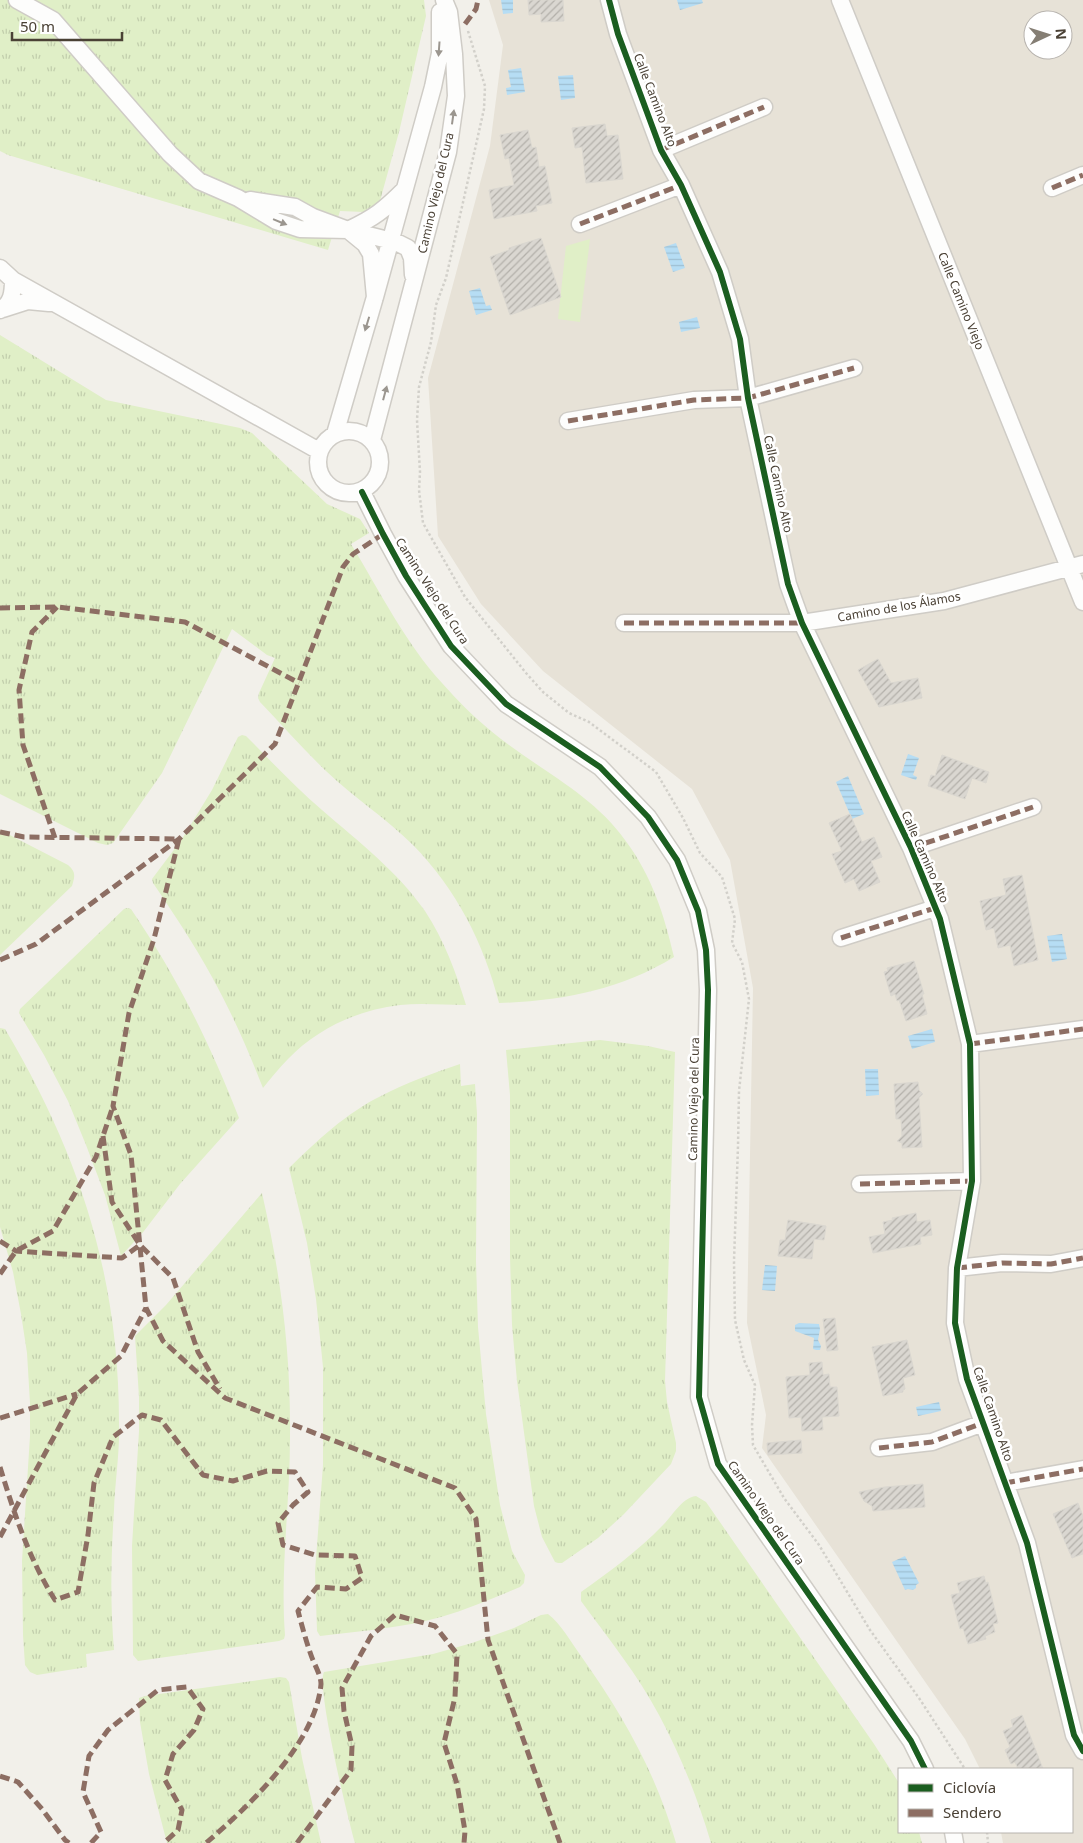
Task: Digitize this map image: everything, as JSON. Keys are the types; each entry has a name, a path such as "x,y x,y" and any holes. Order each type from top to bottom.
{"street":[{"path":"17,0 53,20 170,154 199,181 238,198 295,207 313,217 348,230 390,241 408,248 412,258 413,284"},
{"path":"335,434 433,87 440,53 439,0"},
{"name":"Camino Viejo del Cura","path":"372,440 448,152 456,96 449,12 444,0"},
{"name":"Calle Camino Alto","path":"609,0 618,34 661,150 681,185 720,272 740,339 748,398 788,584 802,623 911,848 940,918 970,1044 972,1181 957,1268 955,1324 967,1380 1027,1543 1083,1751"},
{"name":"Calle Camino Viejo","path":"840,0 1076,566 1083,602"},
{"path":"661,150 764,107"},
{"path":"1052,188 1083,175"},
{"path":"580,224 681,185"},
{"path":"348,230 364,223 383,210 405,188"},
{"path":"348,230 365,244 371,254 375,297"},
{"path":"0,268 13,280 54,304 319,451"},
{"path":"2,309 13,295 13,280"},
{"path":"2,309 28,301 54,304"},
{"path":"568,421 694,400 748,398 854,368"},
{"path":"348,430 361,433 372,440 378,450 381,462 378,474 372,485 362,492 350,494 338,492 328,486 320,476 317,464 319,451 325,441 335,434 348,430"},
{"name":"Camino Viejo del Cura","path":"362,492 382,534 406,576 451,646 506,704 600,767 648,817 676,860 698,911 706,950 708,990 699,1397 718,1464 911,1740 924,1768"},
{"name":"Camino de los Álamos","path":"624,624 802,623 944,601 1076,566"},
{"path":"911,848 1033,807"},
{"path":"841,938 935,908"},
{"path":"970,1044 1083,1030"},
{"path":"860,1184 972,1181"},
{"path":"957,1268 1002,1263 1051,1264 1083,1258"},
{"path":"879,1448 932,1442 983,1423"},
{"path":"1005,1483 1083,1470"}],"path":[{"path":"465,24 485,86 484,109 446,278 436,305 431,342 419,387 417,420 420,472 419,490 423,523 465,597 526,673 543,692 569,713 589,722 656,772 700,852 722,877 735,919 732,943 742,962 749,999 739,1091 734,1261 735,1320 744,1360 755,1385 752,1425 753,1445 784,1498 819,1545 870,1630 919,1698 965,1768"}],"shaded area":[{"path":"489,0 1083,0 1083,1843 1003,1843 1001,1833 1073,1833 1073,1768 980,1768 965,1739 762,1448 766,1415 747,1323 753,988 730,860 692,789 543,671 481,604 438,536 428,378 490,146 503,45"}],"green space":[{"path":"0,0 424,0 426,16 399,132 378,208 364,212 340,211 328,250 8,155 0,151"},
{"path":"590,239 580,322 558,319 566,246"},
{"path":"0,335 106,400 240,428 252,433 327,504 360,519 369,533 351,544 394,616 429,668 485,726 579,794 611,823 643,867 656,896 674,957 633,978 590,992 545,1000 499,1003 477,938 442,880 413,845 326,771 260,702 258,698 259,693 275,658 267,655 232,629 162,773 113,843 107,845 98,843 0,794"},
{"path":"246,736 312,801 390,870 414,896 432,922 444,945 466,1005 425,1004 384,1007 339,1022 312,1038 300,1048 281,1066 263,1088 252,1060 219,991 152,879 182,839 212,790 238,737"},
{"path":"0,830 68,865 74,872 74,877 72,886 0,955"},
{"path":"127,908 131,909 148,934 191,1010 216,1062 239,1118 180,1184 144,1231 121,1256 105,1195 68,1101 19,1013 20,1009"},
{"path":"0,1028 5,1029 31,1076 54,1123 74,1171 90,1218 103,1267 112,1318 117,1369 119,1434 111,1580 114,1650 86,1654 87,1667 37,1675 30,1672 25,1665 23,1635 22,1561 30,1436 30,1403 27,1353 21,1314 13,1272 0,1227"},
{"path":"600,1040 648,1046 675,1052 665,1381 676,1451 671,1464 624,1514 598,1538 562,1563 558,1563 555,1562 542,1537 534,1506 517,1381 512,1325 510,1095 506,1050"},
{"path":"460,1064 461,1086 475,1084 477,1114 476,1261 478,1327 486,1414 500,1505 512,1551 525,1575 524,1583 520,1587 491,1599 426,1621 396,1627 320,1636 317,1631 315,1572 323,1465 323,1367 316,1299 307,1243 289,1168 332,1128 368,1103 390,1091"},
{"path":"262,1193 275,1254 284,1314 289,1375 290,1463 284,1561 284,1639 138,1661 133,1655 132,1546 139,1431 135,1336 166,1305"},
{"path":"696,1496 706,1502 874,1744 898,1781 898,1833 919,1833 922,1843 711,1843 675,1746 651,1700 581,1601 581,1592 643,1544 666,1522 681,1504"},
{"path":"548,1614 566,1634 611,1700 637,1745 659,1793 676,1843 355,1843 328,1726 324,1702 324,1672 433,1654 472,1643 514,1628 541,1615"},
{"path":"280,1677 286,1678 289,1682 302,1758 321,1843 167,1843 149,1774 140,1722 139,1698"}],"water":[{"path":"501,0 513,0 513,13 503,14"},
{"path":"677,0 702,0 703,3 680,10"},
{"path":"521,68 525,92 507,95 506,88 511,87 508,70"},
{"path":"573,75 575,98 561,100 558,76"},
{"path":"676,243 685,268 673,272 664,247"},
{"path":"480,288 486,306 490,305 492,310 476,315 469,291"},
{"path":"697,317 700,328 681,332 679,322"},
{"path":"908,754 919,758 913,775 917,777 916,780 901,775"},
{"path":"848,776 864,814 852,819 836,782"},
{"path":"1062,934 1067,959 1052,962 1047,936"},
{"path":"932,1029 935,1042 912,1049 908,1036"},
{"path":"865,1069 878,1069 879,1095 866,1096"},
{"path":"765,1265 777,1266 775,1291 762,1290"},
{"path":"799,1323 819,1324 818,1340 821,1346 820,1350 813,1349 814,1338 795,1331 795,1325"},
{"path":"939,1402 941,1411 918,1416 916,1407"},
{"path":"905,1556 919,1583 913,1590 905,1590 892,1562"}],"building":[{"path":"528,0 563,0 564,21 541,22 541,14 529,15"},
{"path":"605,124 607,136 618,135 623,179 586,183 582,147 575,148 572,128"},
{"path":"528,130 532,148 536,147 539,167 545,166 552,203 536,206 537,211 494,219 489,190 514,185 509,158 505,159 500,135"},
{"path":"541,238 561,297 510,315 490,257 509,250 509,248"},
{"path":"878,659 891,683 918,678 922,698 879,707 858,670"},
{"path":"942,755 989,772 986,783 972,778 965,799 928,786 931,775 935,776"},
{"path":"850,814 862,842 874,837 882,857 871,861 880,882 859,891 854,879 845,883 832,854 842,851 829,823"},
{"path":"1022,875 1038,960 1014,966 1010,945 998,948 994,928 986,930 980,901 1006,895 1003,879"},
{"path":"914,961 924,994 922,994 927,1014 906,1021 899,1000 897,1001 895,994 891,996 884,972 888,971 887,968"},
{"path":"918,1082 919,1090 923,1094 919,1098 922,1147 902,1148 902,1143 897,1141 902,1136 901,1119 896,1119 894,1084"},
{"path":"916,1213 917,1222 930,1220 932,1235 920,1237 921,1244 873,1253 869,1237 885,1234 883,1222"},
{"path":"788,1220 826,1226 824,1240 814,1239 812,1259 778,1256 780,1240 785,1240"},
{"path":"835,1318 838,1350 827,1351 823,1319"},
{"path":"907,1340 915,1375 903,1378 905,1389 903,1392 883,1396 872,1347"},
{"path":"822,1362 823,1375 829,1374 830,1387 837,1387 839,1416 822,1417 823,1430 802,1431 801,1417 789,1418 786,1377 810,1375 809,1363"},
{"path":"801,1440 802,1453 768,1455 767,1443"},
{"path":"923,1484 925,1507 873,1511 872,1506 864,1501 859,1492 885,1487"},
{"path":"1078,1503 1083,1516 1083,1554 1072,1558 1053,1514"},
{"path":"984,1576 986,1583 988,1582 998,1623 993,1624 995,1632 985,1636 986,1639 968,1644 963,1628 960,1629 951,1595 960,1593 957,1583"},
{"path":"1022,1715 1043,1768 1018,1768 1015,1762 1011,1764 1005,1750 1010,1747 1003,1731 1013,1727 1011,1720"}],"marked path":[{"path":"465,24 476,9 478,0"},
{"path":"661,150 764,107"},
{"path":"1052,188 1083,175"},
{"path":"580,224 681,185"},
{"path":"568,421 694,400 748,398 854,368"},
{"path":"0,960 36,944 179,839 275,744 343,567 353,554 383,534"},
{"path":"0,608 57,607 185,622 299,683"},
{"path":"55,838 23,745 19,690 32,632 57,607"},
{"path":"624,623 802,623"},
{"path":"911,848 1033,807"},
{"path":"0,832 24,837 179,839 154,939 129,1013 113,1106 131,1155 146,1308 163,1341 225,1398 455,1488 476,1519 488,1640 560,1843"},
{"path":"841,938 935,908"},
{"path":"970,1044 1083,1029"},
{"path":"0,1274 16,1251 53,1231 96,1157 113,1106"},
{"path":"103,1136 112,1202 140,1245 173,1278 198,1352 220,1389"},
{"path":"860,1184 972,1181"},
{"path":"0,1241 16,1251 122,1258 140,1245"},
{"path":"957,1268 1002,1263 1051,1264 1083,1258"},
{"path":"0,1537 77,1394 121,1356 146,1308"},
{"path":"0,1418 77,1394"},
{"path":"0,1467 30,1552 55,1600 78,1592 88,1535 94,1483 113,1437 142,1415 161,1420 203,1475 233,1481 267,1471 295,1472 308,1492 293,1505 278,1523 283,1545 315,1555 355,1556 362,1578 346,1589 317,1587 298,1611 321,1684 316,1706 307,1729 278,1772 241,1811 206,1843"},
{"path":"879,1448 932,1442 983,1423"},
{"path":"1005,1483 1083,1469"},
{"path":"297,1843 351,1770 352,1746 344,1711 342,1688 371,1636 395,1615 435,1626 457,1654 455,1697 444,1743 457,1784 465,1831 464,1843"},
{"path":"91,1843 101,1832 83,1792 89,1756 108,1730 158,1690 187,1687 203,1709 194,1730 173,1754 165,1780 182,1810 178,1830 164,1843"},
{"path":"0,1776 18,1782 69,1843"}],"cycle path":[{"path":"609,0 618,34 661,150 681,185 720,272 740,339 748,398 788,584 802,623 911,848 940,919 970,1044 972,1181 957,1268 955,1323 967,1379 1027,1543 1074,1735 1083,1751"},
{"path":"362,492 406,576 451,646 506,704 600,767 648,817 677,860 698,911 706,950 708,990 699,1397 718,1464 911,1741 924,1768"}]}
